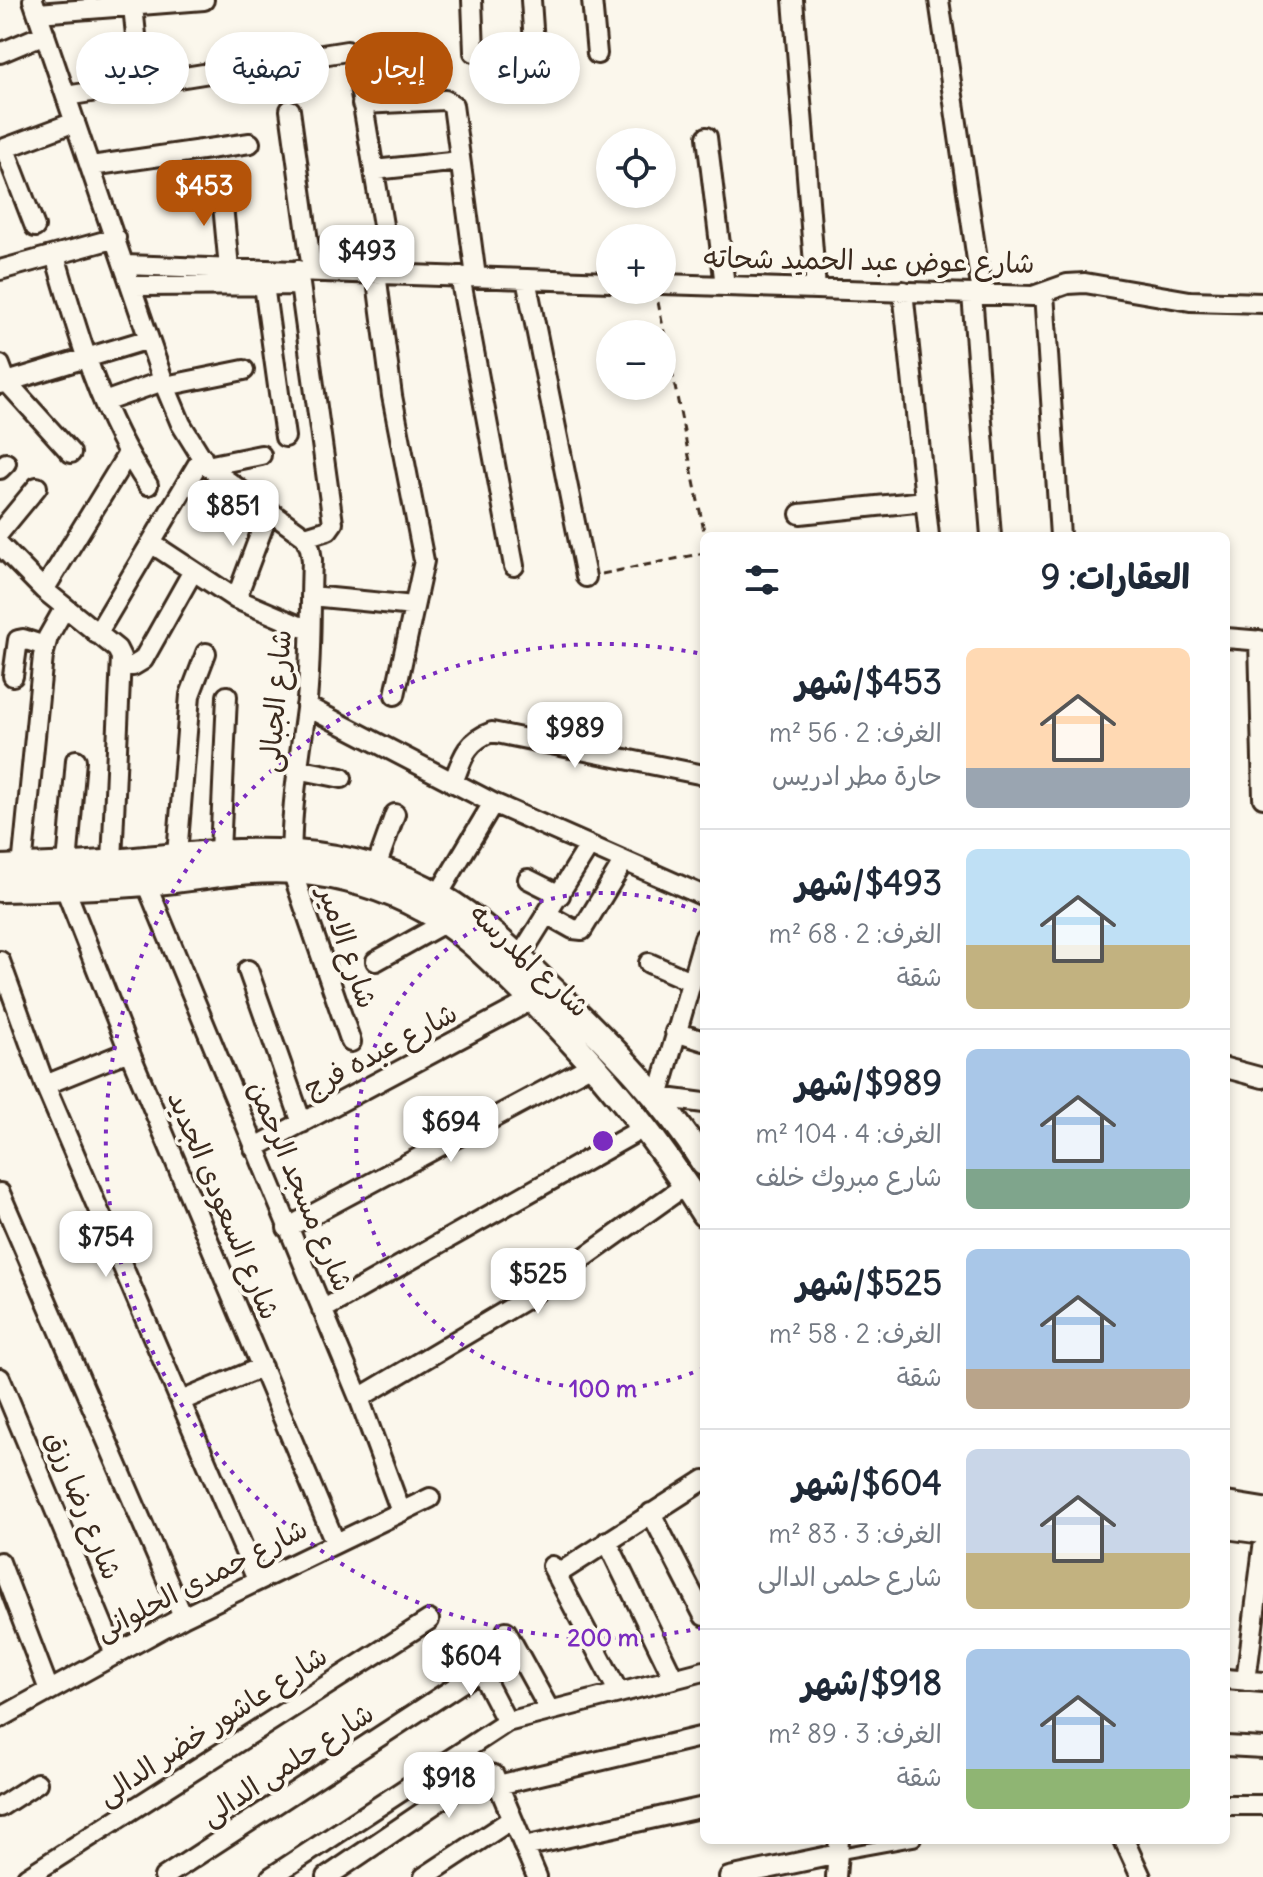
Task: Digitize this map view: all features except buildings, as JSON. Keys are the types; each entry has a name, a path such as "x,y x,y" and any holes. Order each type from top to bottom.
{"street":[{"path":"204,0 133,6 35,7 164,383 181,424 205,461 305,537 328,530 333,523 303,275 290,110"},
{"path":"472,0 473,32"},
{"path":"531,0 533,32"},
{"path":"592,0 597,54"},
{"path":"793,0 816,289"},
{"path":"939,0 977,294 991,532"},
{"path":"133,6 136,32"},
{"path":"0,53 45,34"},
{"path":"66,96 345,51"},
{"path":"362,104 374,170 392,396 424,561 395,695"},
{"path":"451,104 460,161 468,276 514,566"},
{"path":"35,227 3,150 75,122"},
{"path":"707,137 725,286"},
{"path":"91,166 250,143"},
{"path":"374,170 460,161"},
{"path":"221,184 222,274"},
{"path":"0,270 116,238"},
{"path":"55,255 85,357 127,455 148,485"},
{"path":"125,265 222,274 384,273 596,282"},
{"path":"132,286 222,274 264,285 303,275"},
{"path":"526,279 586,577"},
{"name":"شارع عوض عبد الحميد شحاته","path":"676,284 1033,296 1067,284 1085,283 1190,301 1263,303"},
{"path":"264,285 285,437"},
{"path":"903,291 929,532"},
{"path":"1044,293 1060,532"},
{"path":"71,453 2,377 149,339"},
{"path":"104,402 164,383 244,370"},
{"path":"44,590 127,455"},
{"path":"205,461 261,455"},
{"path":"97,634 205,461"},
{"path":"0,532 37,487"},
{"path":"800,514 925,501"},
{"path":"236,599 269,511"},
{"name":"شارع الجبالى","path":"292,861 297,769 306,706 311,596 312,560 305,537"},
{"path":"151,543 236,599 309,630"},
{"path":"0,545 44,590 117,649 122,666 112,862"},
{"path":"122,666 133,666 143,660 193,571"},
{"path":"311,596 414,606"},
{"path":"10,878 45,646 65,607"},
{"path":"1230,638 1261,640 1263,798"},
{"path":"13,676 18,640 45,646"},
{"path":"177,855 190,695 206,653"},
{"path":"220,852 227,696"},
{"path":"306,706 493,803 624,861 700,889"},
{"path":"453,783 466,748 477,737 492,732 700,774"},
{"path":"66,876 76,760"},
{"path":"297,769 342,778"},
{"path":"438,895 493,803"},
{"path":"376,867 395,814"},
{"path":"519,958 589,846"},
{"name":"شارع المدرسه","path":"66,876 112,862 220,852 292,861 348,859 376,867 438,895 481,924 519,958 618,1053 658,1097 700,1157"},
{"name":"شارع المدرسه","path":"10,878 66,876 146,883 246,872 292,861 372,887 423,908 485,953 594,1064 645,1127 700,1208"},
{"name":"شارع الامير","path":"292,861 351,1042"},
{"path":"548,915 573,929 582,930 624,861"},
{"name":"شارع السعودى الجديد","path":"66,876 129,1051 335,1542"},
{"path":"528,879 560,895"},
{"name":"شارع مسجد الرحمن","path":"146,883 359,1398 401,1512"},
{"path":"376,961 446,922"},
{"path":"700,950 658,1097 700,1102"},
{"path":"0,961 45,1085 257,1580"},
{"path":"649,963 690,981"},
{"path":"248,970 302,1123"},
{"name":"شارع عبده فرج","path":"254,1148 532,1000"},
{"path":"675,1032 700,1040"},
{"path":"45,1085 129,1051"},
{"path":"287,1228 594,1064"},
{"path":"1230,1069 1263,1078"},
{"path":"322,1310 645,1127"},
{"path":"359,1398 526,1299 686,1185"},
{"path":"0,1193 183,1617"},
{"path":"181,1401 262,1367"},
{"name":"شارع رضا رزق","path":"0,1378 115,1654"},
{"path":"619,1693 553,1569 607,1541 700,1482"},
{"name":"شارع حمدى الحلوانى","path":"0,1718 183,1617 430,1498"},
{"path":"1230,1506 1263,1511"},
{"path":"651,1513 700,1608"},
{"path":"1230,1527 1263,1531"},
{"path":"607,1541 674,1679"},
{"path":"1230,1679 1254,1682 1263,1548"},
{"path":"0,1562 49,1690"},
{"name":"شارع عاشور خضر الدالى","path":"27,1877 429,1620"},
{"path":"506,1631 550,1711"},
{"name":"شارع حلمى الدالى","path":"164,1877 476,1663 507,1722"},
{"path":"271,1877 507,1722 700,1672"},
{"path":"498,1785 700,1737"},
{"path":"1230,1746 1263,1748"},
{"path":"327,1877 482,1772 494,1775 537,1877"},
{"path":"0,1807 37,1783"},
{"path":"1230,1805 1263,1805"},
{"path":"524,1847 700,1808"},
{"path":"424,1877 512,1819"},
{"path":"1126,1844 1141,1877"},
{"path":"729,1877 839,1847 836,1877"}],"lane":[{"path":"839,1847 872,1844"}],"path":[{"path":"659,304 704,532"},
{"path":"586,577 700,554"}]}
